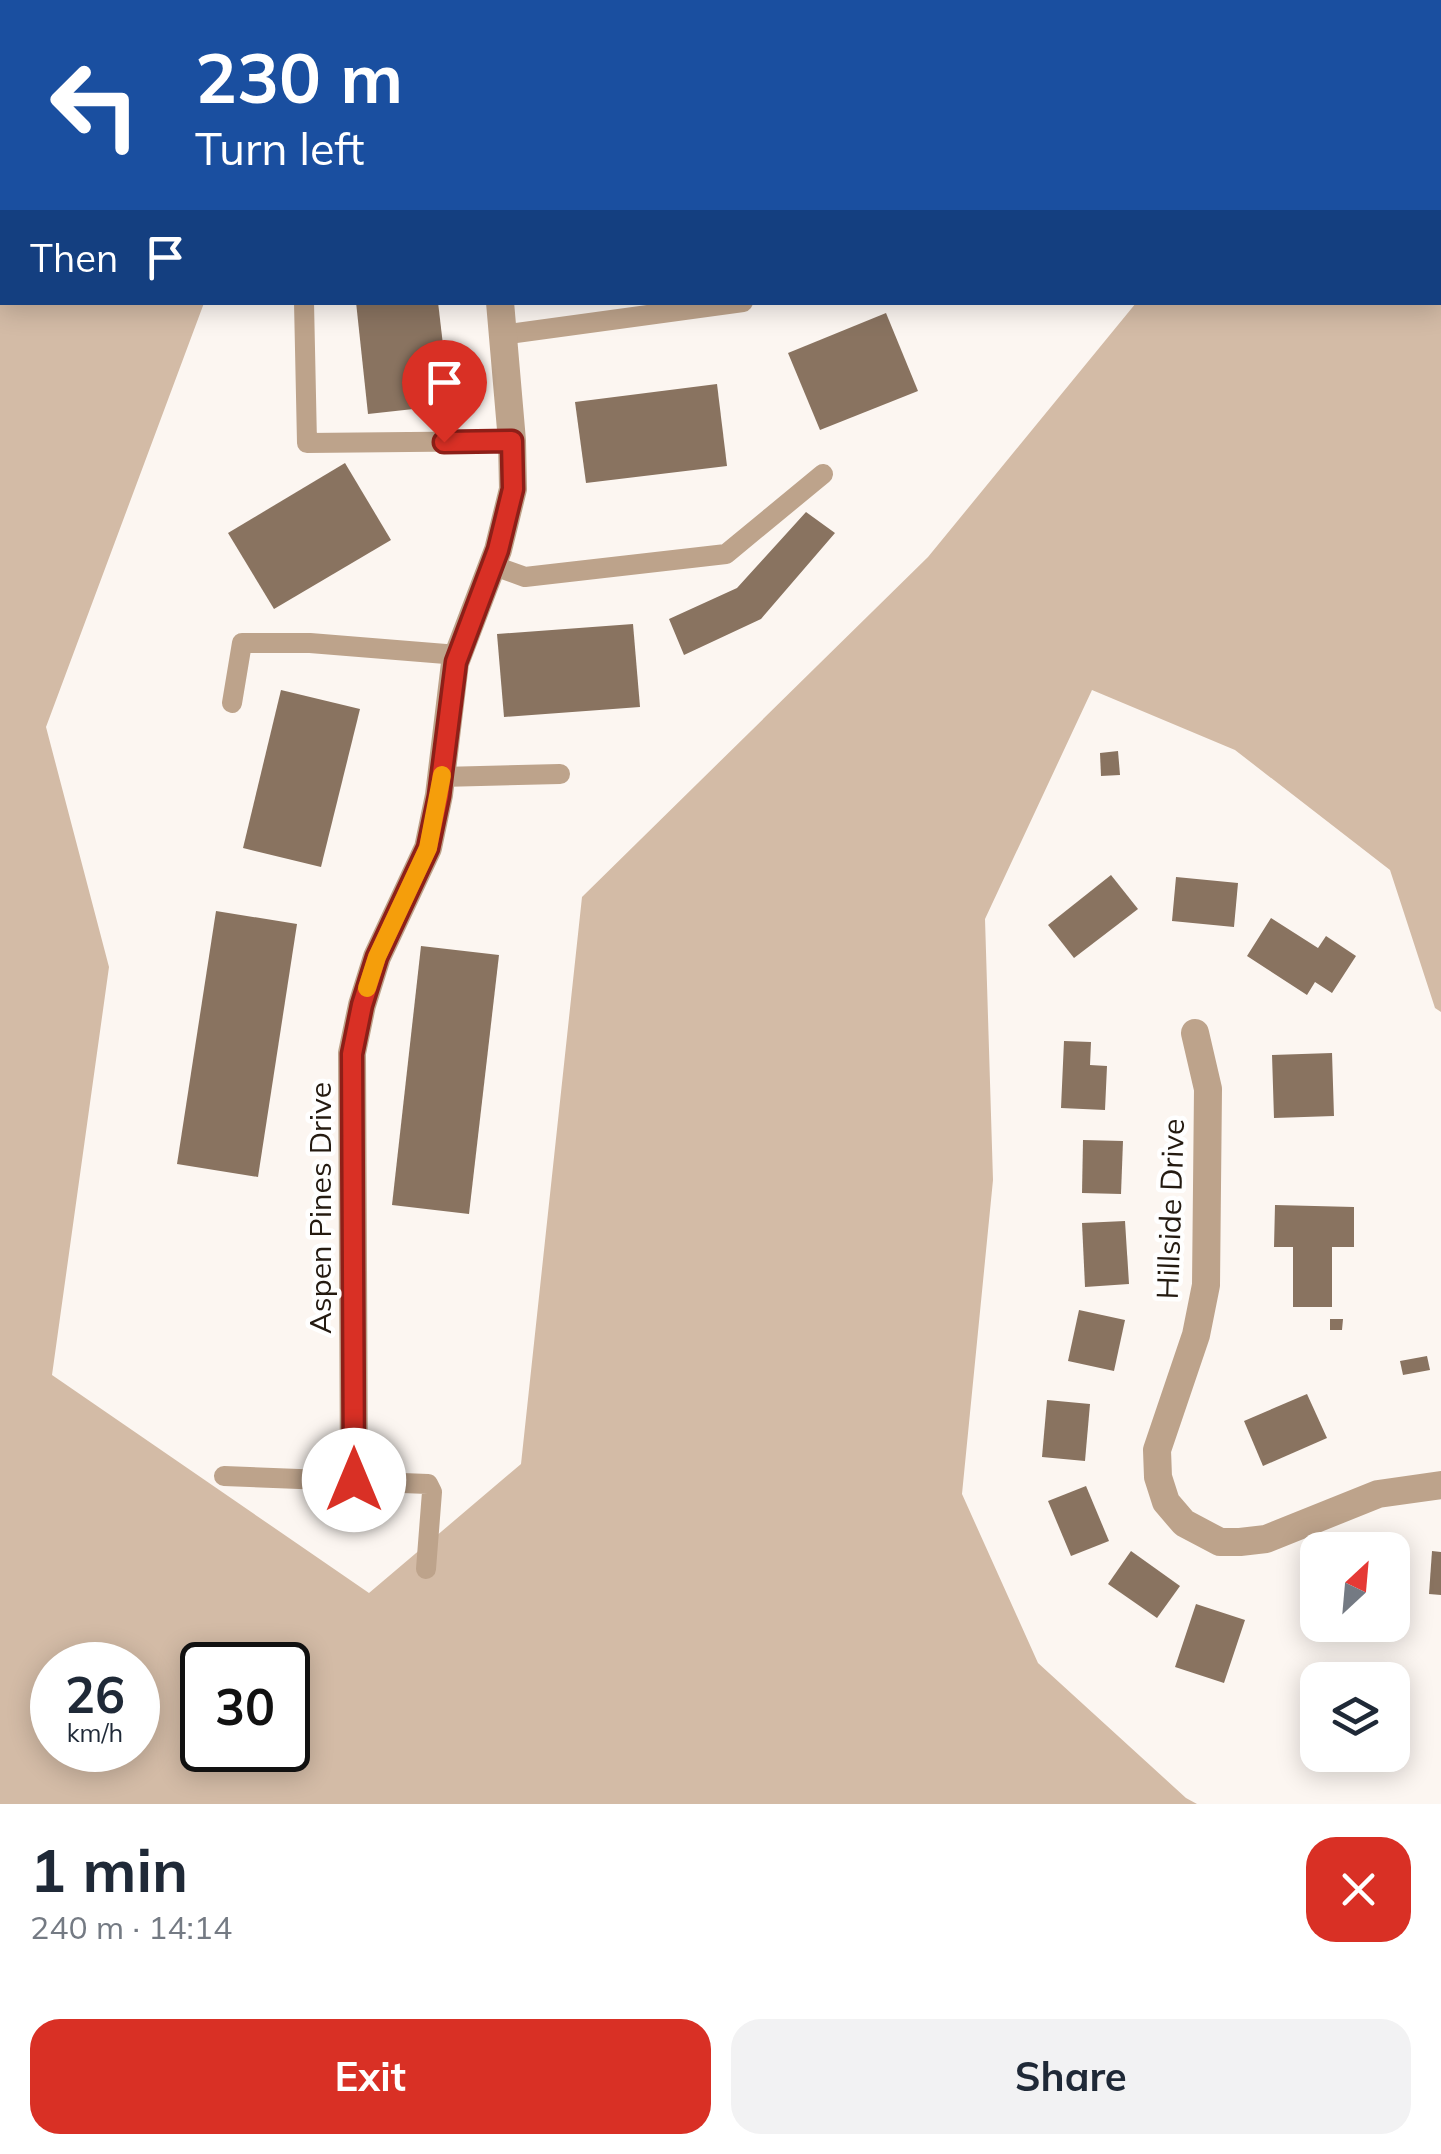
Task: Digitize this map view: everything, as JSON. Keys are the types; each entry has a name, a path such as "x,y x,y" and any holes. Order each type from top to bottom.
{"street":[{"name":"Aspen Pines Drive","path":"354,1480 352,1054 377,957 428,848 458,655 492,565 513,489 500,305"},
{"name":"Hillside Drive","path":"1195,1033 1208,1089 1206,1285 1196,1335 1157,1450 1158,1477 1166,1502 1184,1523 1220,1542 1240,1542 1266,1539 1378,1494 1441,1485"}],"lane":[{"path":"304,305 307,443 512,441"},
{"path":"501,335 721,305"},
{"path":"492,565 525,576 726,554 823,474"},
{"path":"232,703 242,643 310,643 458,655"},
{"path":"442,777 560,774"},
{"path":"224,1476 428,1484 432,1492 426,1569"}],"shaded area":[{"path":"0,305 203,305 46,727 109,967 52,1375 369,1593 521,1464 582,897 928,557 1134,305 1441,305 1441,1012 1435,1008 1390,870 1235,750 1092,690 985,919 993,1180 962,1494 1038,1663 1197,1804 0,1804"}],"building":[{"path":"356,305 438,305 450,405 368,414"},
{"path":"886,313 918,391 820,430 788,353"},
{"path":"717,384 727,466 586,483 575,402"},
{"path":"345,463 391,540 274,609 228,533"},
{"path":"806,512 835,533 761,619 684,655 669,619 737,588"},
{"path":"633,624 640,707 504,717 497,634"},
{"path":"281,690 360,709 321,867 243,848"},
{"path":"1118,751 1120,775 1101,776 1100,753"},
{"path":"1111,875 1138,909 1074,958 1048,925"},
{"path":"1176,877 1238,883 1234,927 1172,921"},
{"path":"216,911 297,924 258,1177 177,1164"},
{"path":"1271,918 1318,948 1326,936 1356,956 1332,993 1315,982 1307,995 1247,956"},
{"path":"421,946 499,955 469,1214 392,1205"},
{"path":"1064,1041 1091,1042 1090,1065 1107,1066 1105,1110 1061,1108"},
{"path":"1332,1053 1334,1116 1274,1118 1272,1055"},
{"path":"1083,1140 1123,1141 1121,1194 1082,1193"},
{"path":"1275,1205 1354,1207 1354,1247 1332,1247 1332,1307 1293,1307 1293,1247 1274,1247"},
{"path":"1125,1221 1129,1284 1085,1287 1082,1223"},
{"path":"1079,1310 1125,1320 1114,1371 1068,1361"},
{"path":"1330,1319 1343,1319 1342,1330 1330,1330"},
{"path":"1427,1356 1430,1370 1403,1375 1400,1361"},
{"path":"1307,1394 1327,1438 1263,1466 1244,1421"},
{"path":"1047,1400 1090,1404 1085,1461 1042,1457"},
{"path":"1086,1486 1109,1541 1071,1556 1048,1501"},
{"path":"1131,1551 1180,1586 1157,1618 1108,1584"},
{"path":"1432,1551 1441,1552 1441,1595 1429,1594"},
{"path":"1196,1604 1245,1620 1224,1683 1175,1667"}],"slow traffic":[{"path":"367,988 377,957 428,848 442,775"}],"route":[{"path":"354,1480 352,1054 377,957 428,848 439,796 456,662 498,550 513,489 512,441 444,442"}]}
